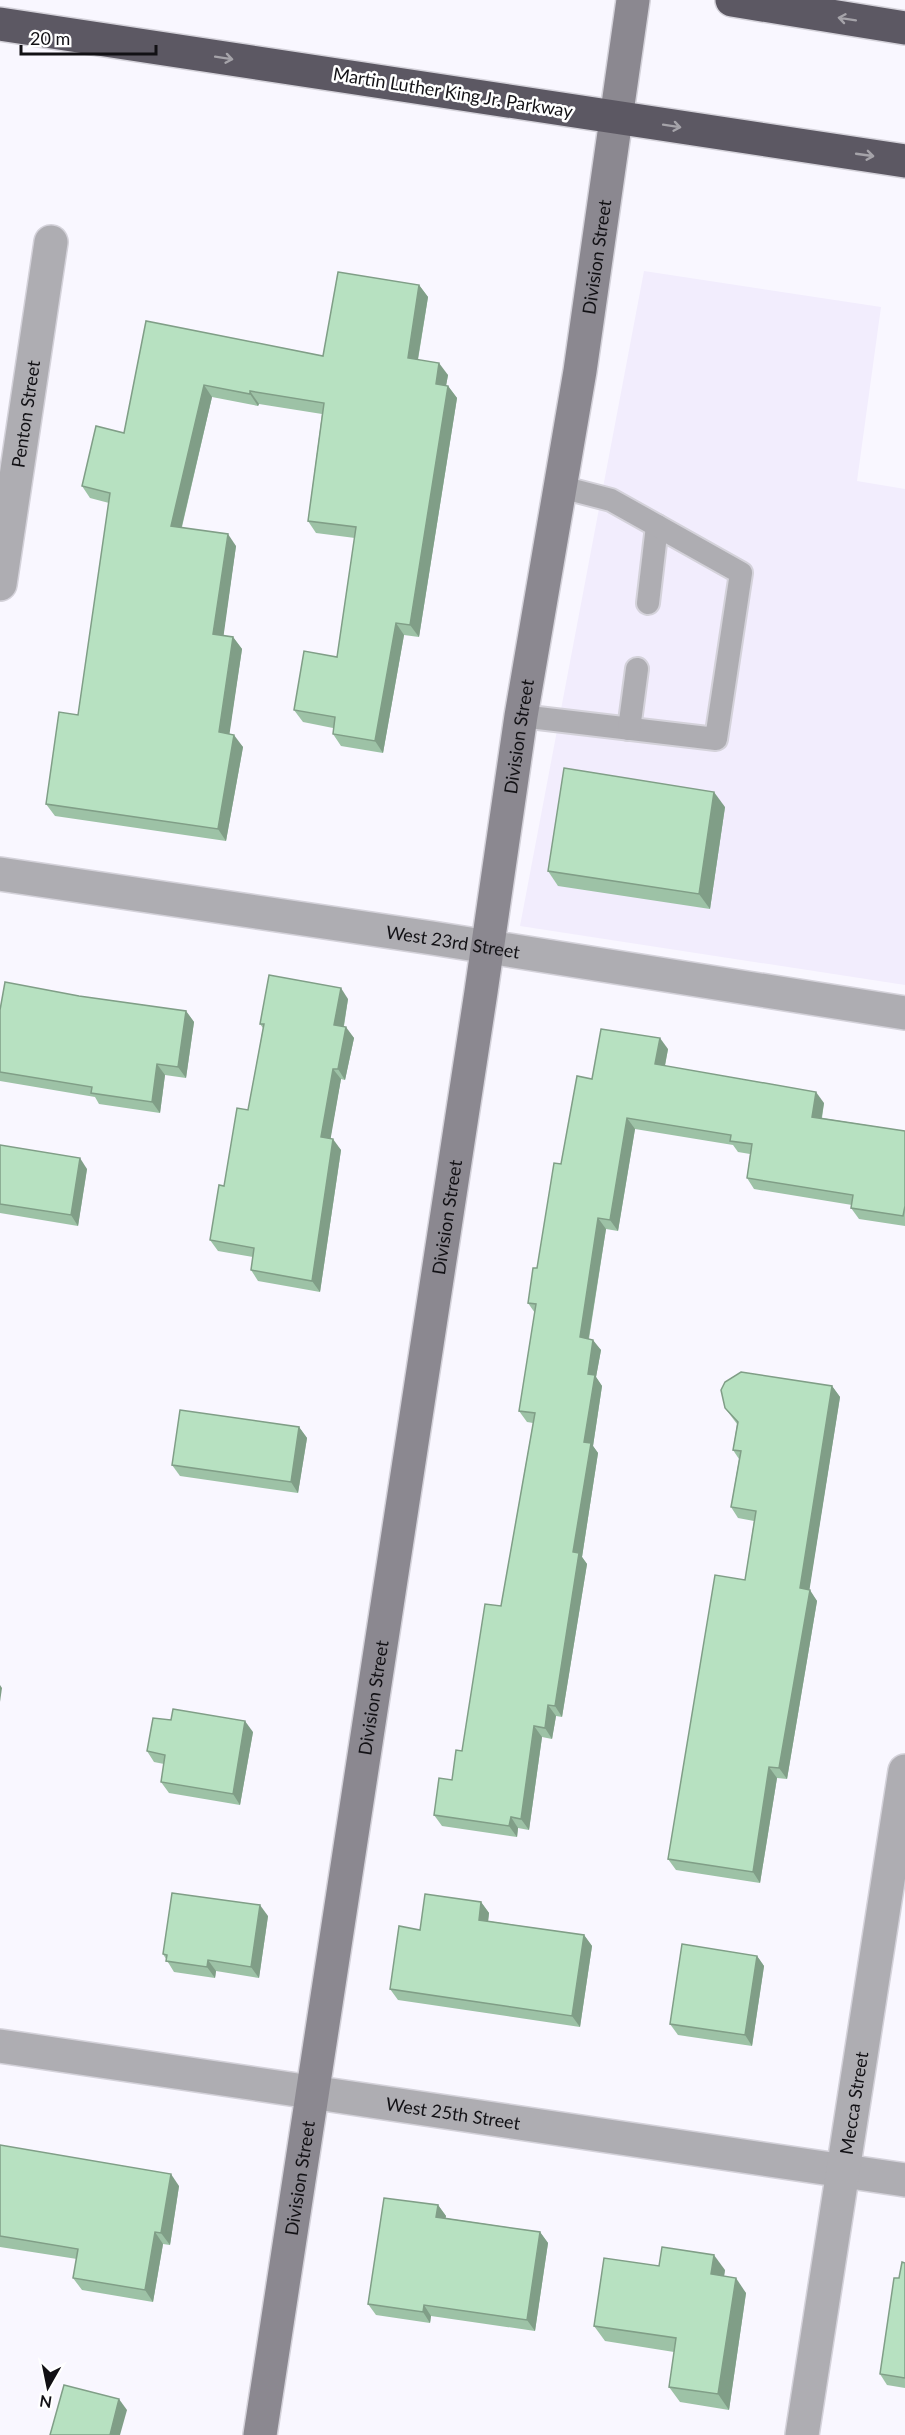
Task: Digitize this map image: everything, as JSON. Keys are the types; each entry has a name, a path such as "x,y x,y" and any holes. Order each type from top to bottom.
{"highway":[{"path":"732,0 905,28"},
{"name":"Martin Luther King Jr. Parkway","path":"0,24 905,161"}],"street":[{"name":"Division Street","path":"260,2435 488,947 520,716 580,371 614,117 633,0"},
{"name":"Penton Street","path":"0,584 51,242"},
{"name":"West 23rd Street","path":"0,874 488,947 905,1013"},
{"name":"Mecca Street","path":"802,2435 905,1771"},
{"name":"West 25th Street","path":"0,2046 905,2180"}],"lane":[{"path":"520,716 716,739 741,573 612,500 561,487"},
{"path":"648,603 657,526"},
{"path":"629,729 638,669"}],"shaded area":[{"path":"644,271 881,307 857,481 905,489 905,985 520,926"}],"building":[{"path":"338,272 419,285 408,358 439,363 436,384 448,386 410,625 396,623 375,741 333,734 335,717 294,710 304,651 337,657 356,527 308,521 324,403 250,391 250,394 204,385 171,526 228,534 213,634 233,637 219,732 234,735 218,829 46,804 59,712 78,715 110,493 82,486 96,426 124,433 146,321 323,356"},
{"path":"564,768 714,792 699,894 548,871"},
{"path":"269,975 341,988 334,1025 346,1027 338,1069 333,1069 321,1137 333,1139 312,1281 251,1270 254,1248 210,1240 219,1185 224,1186 237,1108 248,1110 264,1024 260,1024"},
{"path":"5,982 79,996 186,1011 178,1067 157,1064 152,1102 91,1093 92,1087 0,1072 0,1010"},
{"path":"601,1029 660,1038 655,1064 816,1092 812,1117 905,1131 903,1216 851,1208 853,1195 747,1178 752,1144 730,1141 731,1135 627,1118 610,1220 598,1218 580,1337 593,1340 588,1374 595,1375 584,1442 591,1443 573,1552 579,1553 555,1706 548,1705 545,1728 534,1726 521,1819 511,1817 509,1826 434,1815 439,1778 452,1780 456,1750 462,1751 485,1604 501,1606 535,1413 519,1411 536,1304 528,1303 533,1268 537,1268 554,1163 561,1164 577,1076 592,1079"},
{"path":"0,1145 80,1158 71,1215 0,1204"},
{"path":"741,1372 832,1386 800,1588 810,1590 779,1768 769,1767 753,1872 668,1859 715,1575 745,1580 756,1511 731,1507 741,1451 733,1450 738,1422 725,1408 721,1390 725,1382"},
{"path":"180,1410 299,1427 291,1482 172,1465"},
{"path":"173,1709 245,1721 233,1794 161,1782 165,1755 147,1751 153,1718 171,1720"},
{"path":"172,1893 260,1905 251,1967 208,1960 207,1967 166,1961 167,1955 163,1954"},
{"path":"425,1894 481,1902 479,1920 584,1935 572,2016 390,1989 399,1926 420,1930"},
{"path":"682,1944 757,1956 745,2035 670,2024"},
{"path":"0,2145 171,2174 161,2233 155,2232 145,2290 73,2278 78,2249 0,2236"},
{"path":"384,2198 438,2205 436,2217 540,2232 527,2320 424,2305 423,2312 368,2304"},
{"path":"662,2247 714,2255 711,2274 736,2278 718,2394 669,2387 676,2338 594,2326 604,2258 659,2266"},
{"path":"902,2262 905,2263 905,2378 880,2374 894,2278 899,2278"},
{"path":"64,2385 119,2399 110,2435 50,2435"}]}
